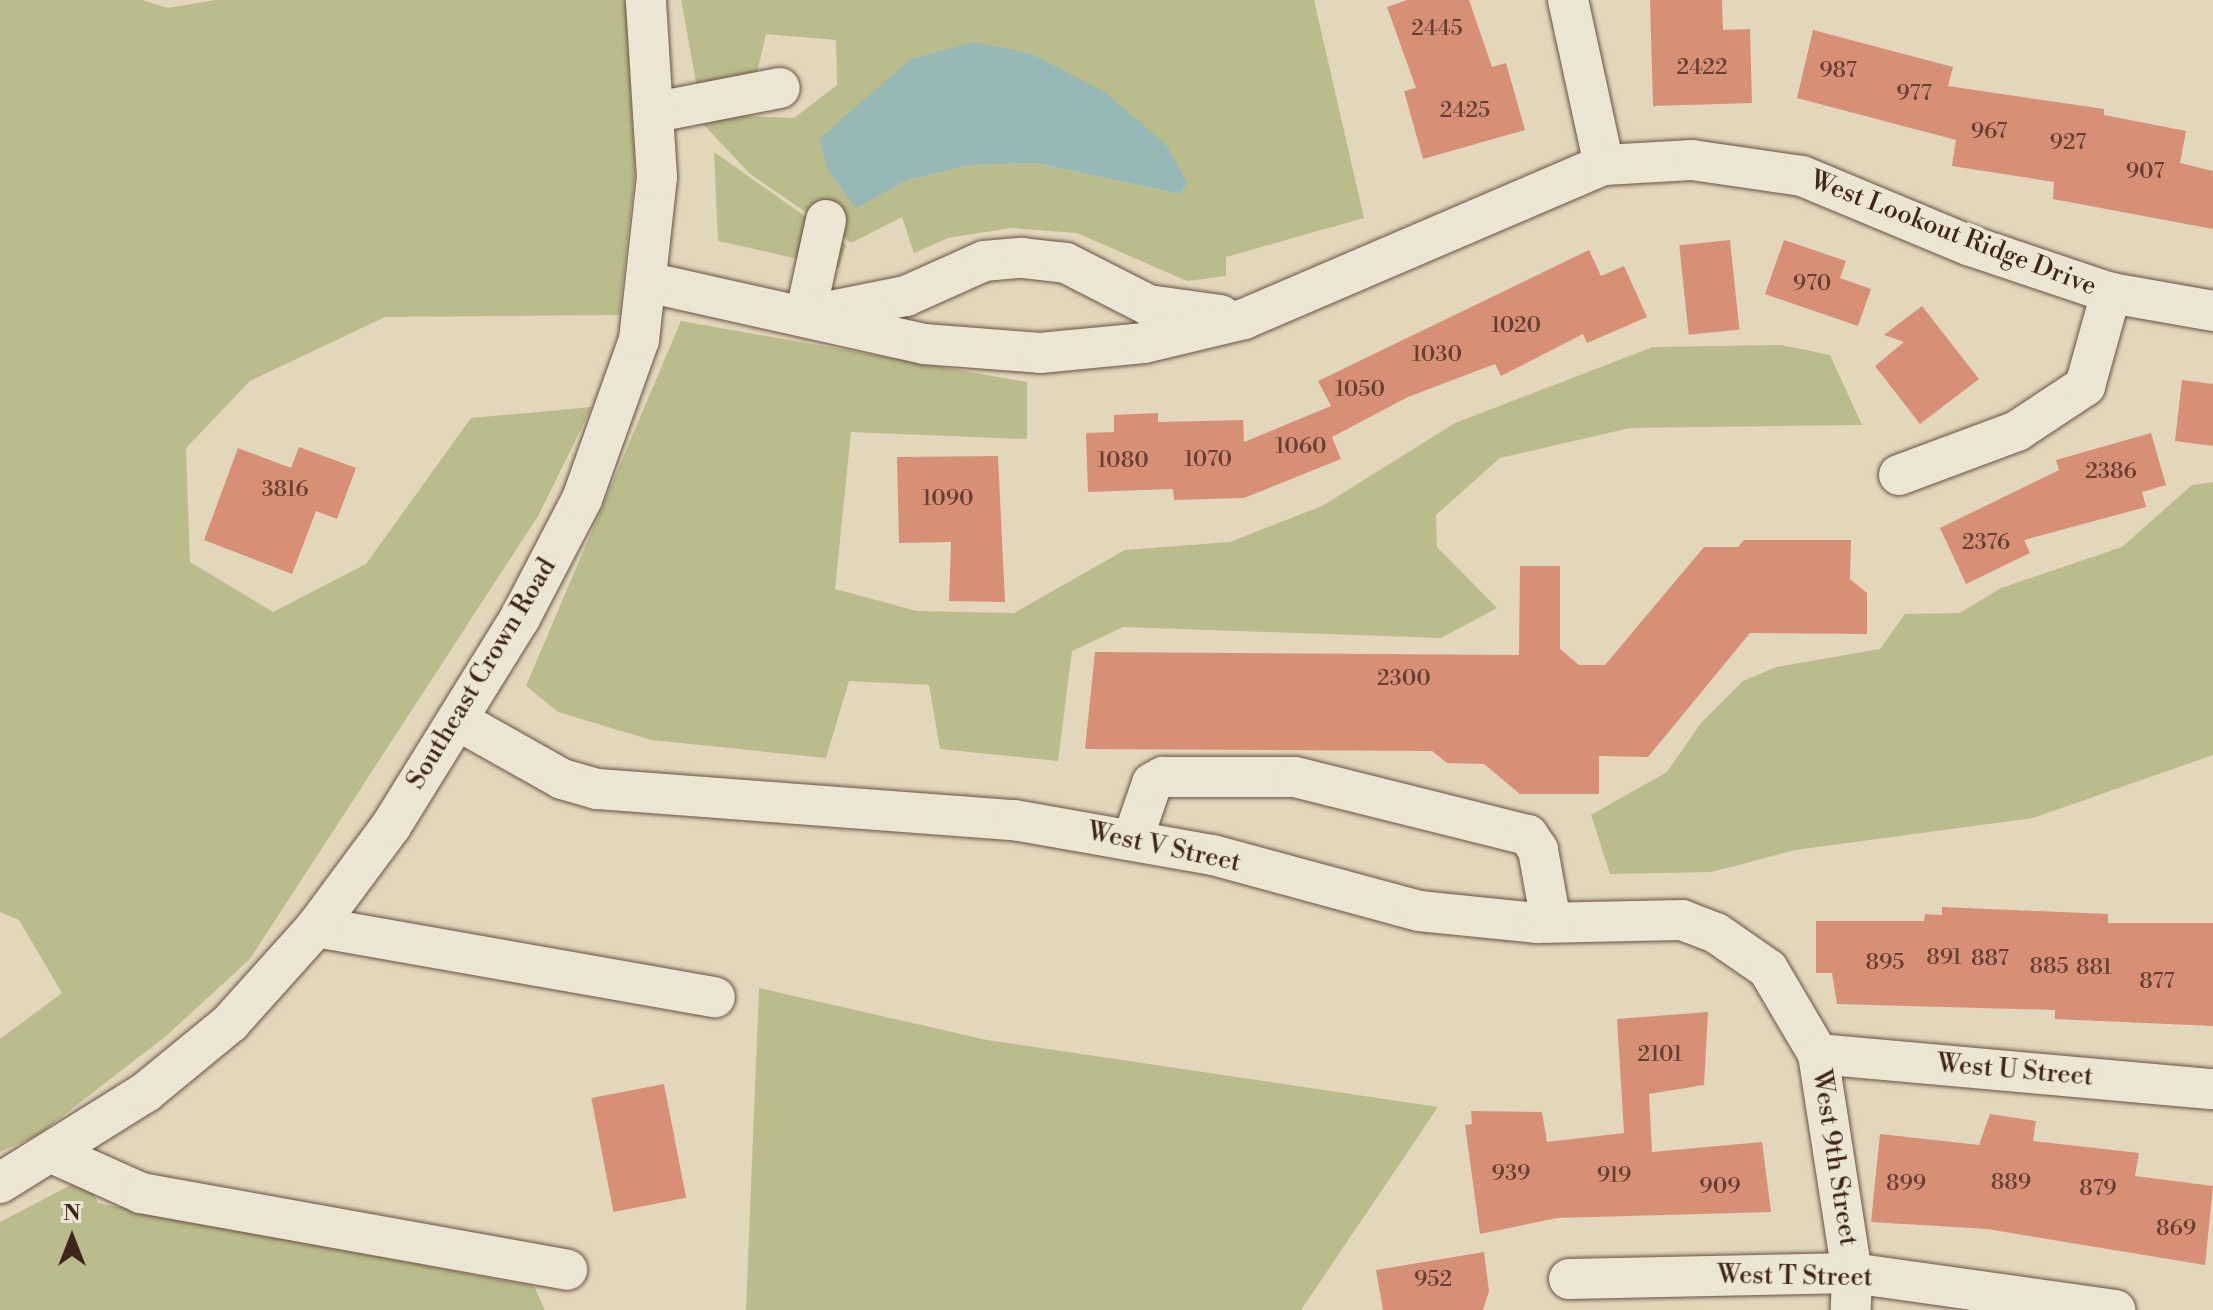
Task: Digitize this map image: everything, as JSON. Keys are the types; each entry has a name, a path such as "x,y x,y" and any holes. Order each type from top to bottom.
{"street":[{"name":"Southeast Crown Road","path":"0,1183 54,1154 230,1023 316,927 459,721 582,499 618,413 647,282 656,112 646,0"},
{"path":"1568,0 1604,165"},
{"path":"656,112 780,88"},
{"name":"West Lookout Ridge Drive","path":"647,282 924,344 1040,353 1144,343 1244,319 1604,165 1692,160 1802,176 1968,245 2111,293 2213,311"},
{"path":"805,316 826,220"},
{"name":"West Lookout Ridge Drive","path":"805,316 906,296 984,261 1022,258 1066,263 1148,305 1244,319"},
{"path":"1899,475 2017,431 2085,386 2111,293"},
{"name":"West V Street","path":"459,721 562,779 598,789 1014,820 1133,838 1419,911 1551,922 1682,920 1716,933 1768,969 1818,1054"},
{"path":"1133,838 1152,783 1163,777 1295,777 1528,835 1538,850 1551,922"},
{"path":"316,927 715,997"},
{"name":"West U Street","path":"1818,1054 2213,1089"},
{"name":"West 9th Street","path":"1818,1054 1851,1292"},
{"path":"54,1154 141,1193 567,1270"},
{"name":"West T Street","path":"1569,1279 1851,1292 2115,1310"}],"green space":[{"path":"0,0 142,0 168,8 215,0 626,0 635,173 619,315 385,317 250,381 186,448 190,562 273,612 366,564 471,418 592,407 538,516 250,959 166,1036 38,1135 0,1152 0,1039 62,993 19,920 0,912"},
{"path":"681,0 1314,0 1364,218 1226,257 1226,276 1187,281 1077,233 1011,228 948,238 914,253 902,217 851,243 750,174 704,125","holes":["766,34 836,40 837,85 794,118 744,116 740,80 757,73","1106,93 1180,194 1036,163 969,165 907,180"]},
{"path":"714,152 846,245 839,268 718,241"},
{"path":"681,321 1027,382 1027,439 851,432 835,589 917,611 1014,613 1125,550 1230,542 1322,506 1455,423 1653,347 1781,345 1830,355 1862,425 1630,428 1500,458 1436,515 1437,547 1497,608 1441,638 1123,627 1072,651 1058,761 940,749 929,685 849,681 826,758 651,740 558,712 526,686"},
{"path":"2213,482 2213,755 2033,818 1795,850 1711,872 1610,874 1591,815 1667,772 1701,723 1743,681 1776,667 1880,649 1905,614 1960,613 2001,588 2122,547 2192,485"},
{"path":"759,988 987,1040 1438,1107 1301,1310 746,1310"},
{"path":"86,1177 98,1203 534,1286 545,1310 0,1310 0,1222"}],"water":[{"path":"974,42 1032,54 1106,93 1167,146 1187,183 1180,194 1036,163 970,165 907,180 856,208 828,170 819,139 911,59"}],"building":[{"path":"1407,0 1469,0 1492,67 1506,63 1525,130 1423,159 1404,91 1416,88 1387,7"},
{"path":"1650,0 1722,0 1723,30 1750,29 1752,103 1653,106"},
{"path":"1813,30 1953,67 1948,86 2104,109 2104,115 2186,131 2180,163 2213,171 2213,229 2053,199 2054,182 1952,166 1956,140 1797,98"},
{"path":"1730,240 1739,330 1689,335 1679,245"},
{"path":"1784,240 1846,261 1840,278 1871,289 1858,326 1765,294"},
{"path":"1589,250 1601,276 1624,266 1647,317 1587,343 1583,334 1501,376 1495,364 1408,397 1332,437 1341,459 1244,498 1174,500 1173,489 1088,492 1086,433 1114,432 1114,415 1158,413 1158,422 1243,420 1244,442 1331,406 1318,381"},
{"path":"1922,306 1979,379 1920,424 1875,366 1904,342 1884,335"},
{"path":"2182,380 2213,384 2213,446 2175,441"},
{"path":"2151,433 2166,485 2142,492 2146,507 2024,540 2030,553 1966,584 1940,528 2059,470 2056,460"},
{"path":"299,447 356,468 337,519 316,511 292,574 204,540 238,448 291,468"},
{"path":"998,456 1005,602 949,601 951,542 899,543 897,457"},
{"path":"1744,540 1851,540 1850,579 1867,593 1867,634 1750,633 1648,757 1599,756 1599,794 1520,794 1484,764 1447,763 1432,751 1085,749 1095,652 1519,655 1520,566 1560,566 1560,649 1579,665 1605,665 1704,547 1738,547"},
{"path":"1942,907 2108,914 2108,923 2213,923 2213,1026 2055,1019 2055,1010 1837,1004 1832,973 1816,973 1816,921 1924,921 1925,914 1942,915"},
{"path":"1708,1012 1704,1085 1649,1094 1652,1152 1762,1142 1771,1212 1557,1218 1480,1234 1465,1125 1472,1124 1471,1111 1542,1112 1547,1142 1624,1133 1617,1019"},
{"path":"664,1084 686,1198 613,1212 591,1098"},
{"path":"1990,1114 2036,1121 2033,1141 2139,1153 2135,1176 2213,1186 2205,1265 1987,1229 1871,1222 1880,1134 1979,1145"},
{"path":"1484,1252 1489,1291 1483,1310 1383,1310 1376,1270"}]}
